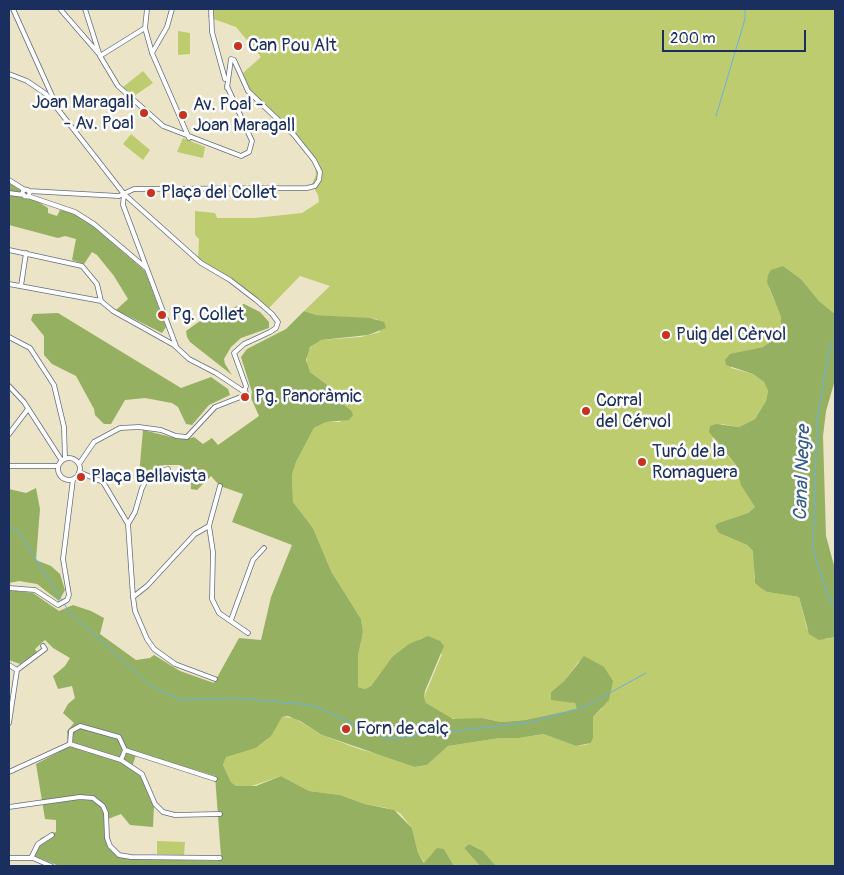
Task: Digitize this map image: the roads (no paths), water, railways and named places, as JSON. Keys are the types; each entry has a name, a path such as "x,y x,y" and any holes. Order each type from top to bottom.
{"street":[{"path":"13,9 54,102 124,194 201,263 230,280 277,319 276,328 244,344 234,353 244,378 246,393"},
{"path":"60,9 100,56 118,86 163,126 189,138 241,156 249,152 252,141 227,88 212,32 211,9"},
{"path":"85,9 100,56"},
{"path":"147,9 145,28 152,53 189,138"},
{"path":"152,53 167,27 172,9"},
{"path":"100,56 145,28"},
{"path":"9,192 119,196 134,190 307,188 315,186 319,180 320,172 314,160 294,134 248,91 234,60 231,59 227,75 227,88"},
{"path":"9,74 27,81 54,102"},
{"path":"9,180 26,193 75,212 94,224 147,269"},
{"path":"124,194 123,205 176,346"},
{"path":"9,250 82,266 99,289 102,301"},
{"path":"21,286 26,253"},
{"path":"138,260 142,256"},
{"path":"9,284 102,301 113,311 176,346 189,359 216,373 246,393"},
{"path":"96,300 99,289"},
{"path":"157,335 165,335 169,327"},
{"path":"9,337 18,340 30,348 54,385 64,427 63,460 58,466"},
{"path":"9,386 28,409 63,460"},
{"path":"79,464 94,442 120,428 161,430 176,436 187,437 215,407 240,399 246,393"},
{"path":"9,434 28,409"},
{"path":"63,460 75,460 79,464 80,472"},
{"path":"9,466 58,466"},
{"path":"58,466 62,478 73,479"},
{"path":"128,524 136,512 142,488 149,475 168,469"},
{"path":"9,588 36,590 54,603 64,603 69,595 63,559 73,479 80,472"},
{"path":"80,472 103,482 128,524 135,611 154,649 175,664 214,679"},
{"path":"220,486 209,526 213,552 212,599 219,613 248,633"},
{"path":"133,597 146,586 195,534 209,526"},
{"path":"231,620 253,560 264,548"},
{"path":"9,723 17,670 45,649 43,646"},
{"path":"9,665 17,670"},
{"path":"70,744 71,731 76,727 86,726 119,738 125,750 216,779"},
{"path":"9,772 70,744 121,760 142,774 155,804 163,812 175,814 220,814"},
{"path":"121,760 125,750"},
{"path":"9,807 80,797 93,798 103,806 106,813 107,838 110,846 119,855 131,857 220,858"},
{"path":"31,858 38,844 52,835"},
{"path":"9,858 31,858 51,866"}],"waterway":[{"path":"716,116 745,19 745,9"},
{"name":"Canal Negre","path":"835,339 830,344 817,420 813,551 831,603 835,608"},
{"path":"9,526 18,531 70,613 150,685 181,700 235,698 312,705 388,739 533,722 586,706 646,673"}],"place":[{"name":"Can Pou Alt","path":"238,46"},
{"name":"Joan Maragall - Av. Poal","path":"144,113"},
{"name":"Av. Poal - Joan Maragall","path":"183,115"},
{"name":"Plaça del Collet","path":"151,193"},
{"name":"Pg. Collet","path":"162,315"},
{"name":"Puig del Cèrvol","path":"666,335"},
{"name":"Pg. Panoràmic","path":"245,397"},
{"name":"Corral del Cérvol","path":"586,411"},
{"name":"Turó de la Romaguera","path":"642,462"},
{"name":"Plaça Bellavista","path":"81,477"},
{"name":"Forn de calç","path":"346,729"}]}
